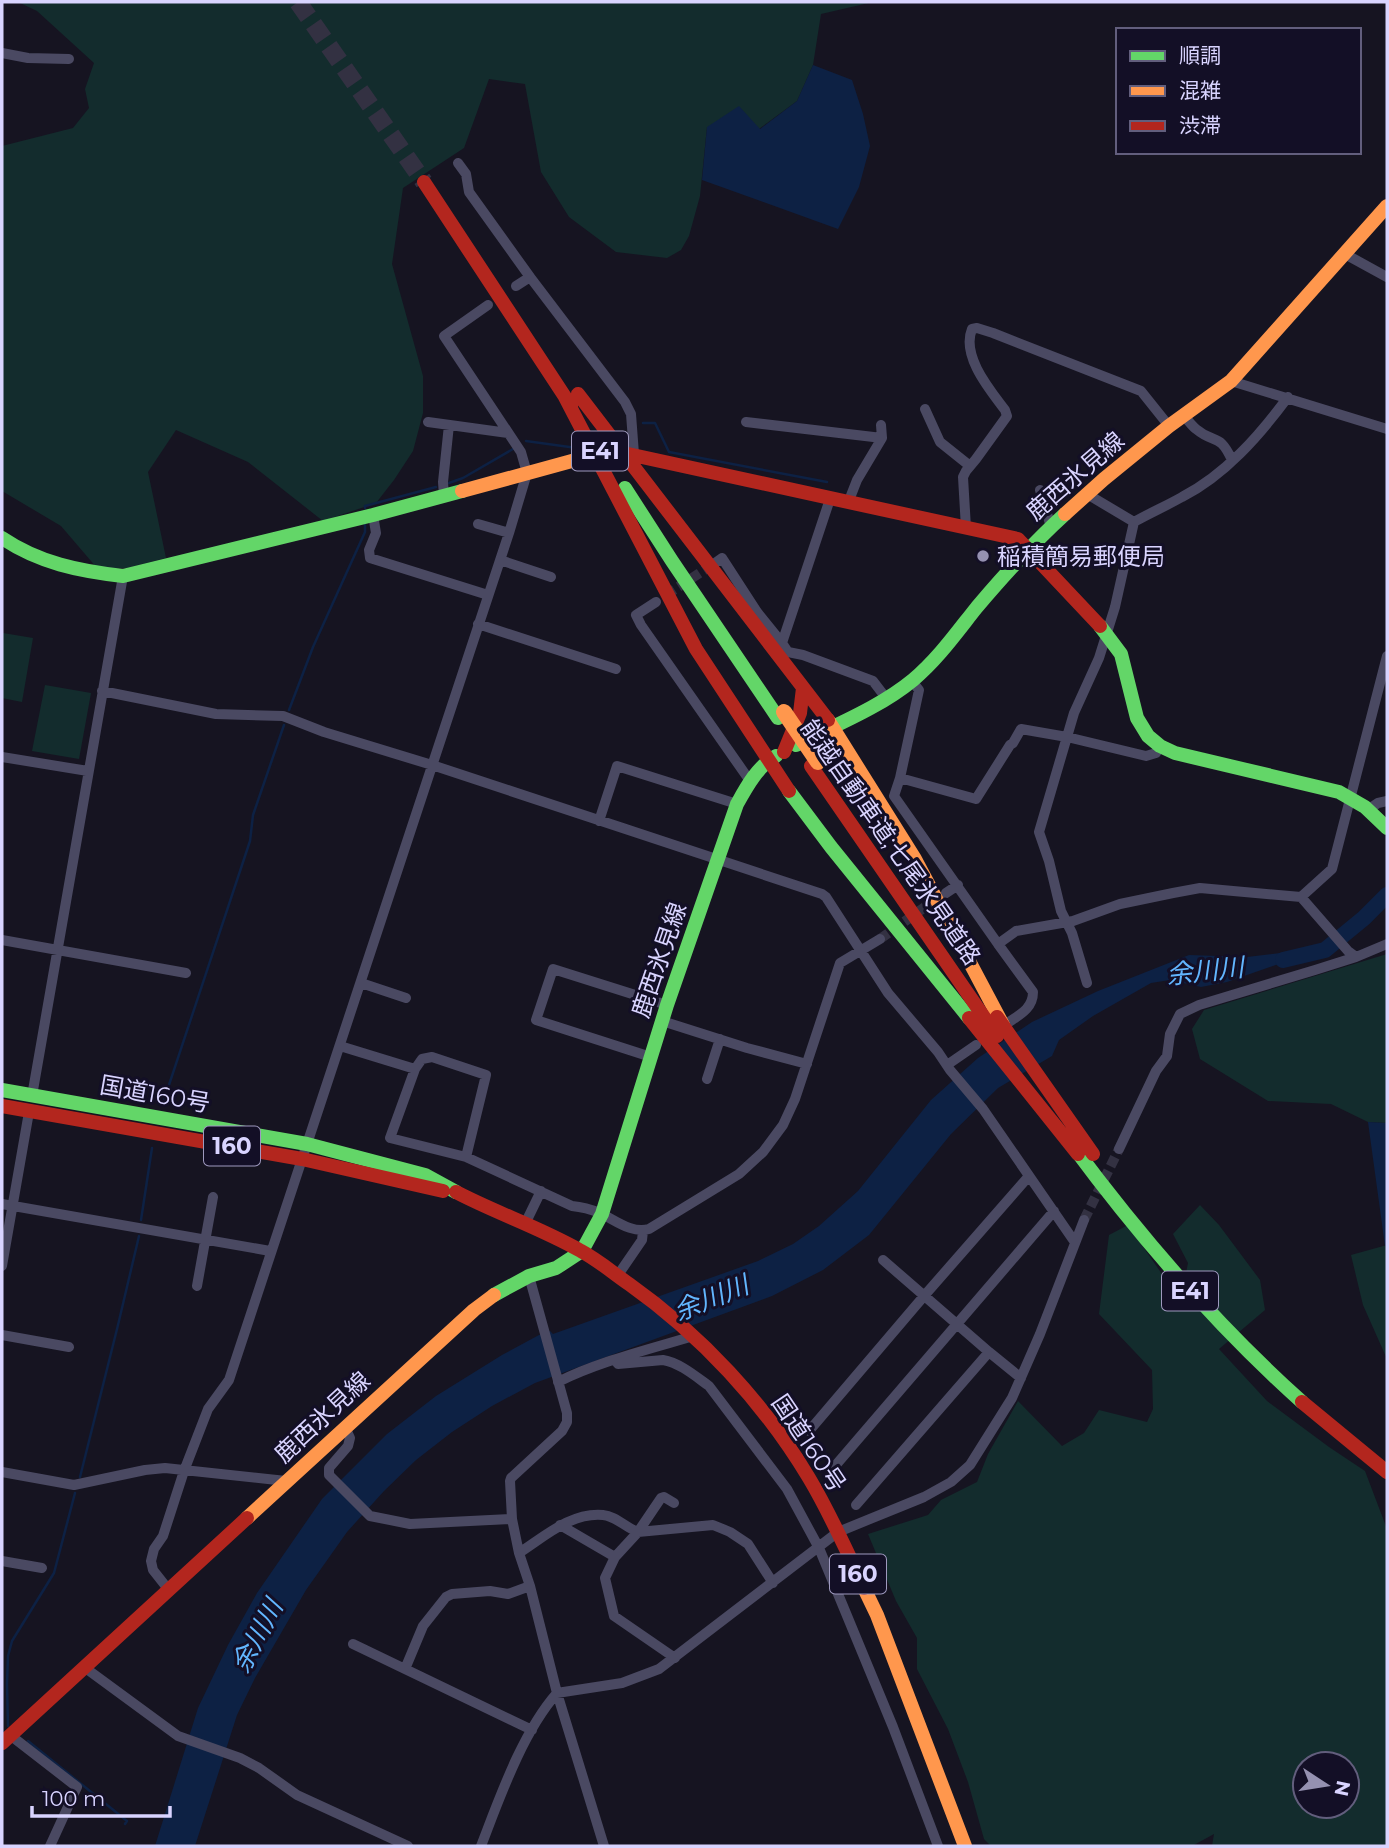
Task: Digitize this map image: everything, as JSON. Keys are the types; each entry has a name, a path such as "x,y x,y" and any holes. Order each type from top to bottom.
{"main road":[{"name":"能越自動車道;七尾氷見道路","path":"427,180 571,396 672,561 781,715 994,1034 1198,1287 1256,1347 1317,1404 1387,1461"},
{"name":"鹿西氷見線","path":"5,1736 474,1310 494,1295 529,1276 556,1268 582,1251 602,1214 667,1005 737,804 750,781 777,756 886,698 912,681 932,662 1009,569 1051,527 1169,426 1231,381 1387,206"},
{"path":"571,396 832,725 915,859 994,1034"},
{"path":"571,396 696,649 749,732 777,756 788,790 831,847 994,1034"},
{"path":"631,454 1017,539 1107,632 1121,654 1137,718 1148,736 1160,746 1175,753 1352,797 1369,809 1387,828"},
{"path":"2,538 15,548 58,565 96,574 123,576 373,515 590,456"},
{"path":"777,756 802,708 803,688"},
{"name":"能越自動車道;七尾氷見道路","path":"1028,1078 1078,1154 1157,1253 1207,1309 1269,1371 1387,1472"},
{"name":"国道160号","path":"2,1090 31,1104"},
{"name":"国道160号","path":"2,1107 31,1104 304,1151 420,1187 460,1194 582,1251 651,1300 723,1366 752,1399 810,1478 877,1615 965,1846"}],"street":[{"path":"2,53 28,58 69,59"},
{"path":"458,163 466,174 469,192 625,402 631,415 631,454"},
{"path":"1345,254 1387,277"},
{"path":"516,286 530,277"},
{"path":"168,1589 153,1570 151,1561 154,1549 163,1536 208,1409 229,1380 527,473 521,452 444,336 488,305"},
{"path":"966,528 963,477 1007,416 975,366 969,336 972,330 977,328 1141,391 1169,426"},
{"path":"1231,381 1387,429"},
{"path":"1087,983 1072,933 1061,911 1039,832 1074,713 1099,658 1115,607 1134,522 1184,497 1213,477 1268,424 1288,397"},
{"path":"925,409 940,442 970,466"},
{"path":"1184,416 1197,430 1225,446 1232,460"},
{"path":"428,422 508,433"},
{"path":"747,422 882,438"},
{"path":"444,496 449,425"},
{"path":"848,502 857,480 882,438 881,425"},
{"path":"1040,490 1051,527"},
{"path":"1087,494 1134,522"},
{"path":"782,643 830,499"},
{"path":"373,515 376,533 369,550 370,558 488,595"},
{"path":"478,524 509,533"},
{"path":"715,563 722,558 757,612 788,652 873,681 886,698"},
{"path":"500,560 551,577"},
{"path":"2,1266 7,1205 31,1104 123,576"},
{"path":"656,602 636,615 641,625 750,781"},
{"path":"478,624 616,669"},
{"path":"1301,897 1332,869 1387,656"},
{"path":"912,681 919,690 901,778 894,796 1033,992 1029,1008 948,1067"},
{"path":"102,691 216,713 283,716 324,732 822,894 888,993 983,1109 1074,1241"},
{"path":"901,778 976,799 1021,729 1068,737 1146,756 1156,753 1160,746"},
{"path":"2,757 88,771"},
{"path":"599,821 617,766 737,804"},
{"path":"1369,809 1387,801"},
{"path":"946,893 958,885"},
{"path":"998,944 1016,931 1067,923 1120,904 1200,888 1301,897 1352,954"},
{"path":"466,1157 485,1074 432,1057 422,1059 415,1069 390,1138 466,1157 572,1206 602,1214 633,1229 649,1229 739,1174 763,1152 783,1125 795,1099 840,963 880,939"},
{"path":"2,940 186,973"},
{"path":"1119,1149 1156,1071 1167,1056 1170,1034 1181,1014 1199,1005 1387,944"},
{"path":"650,1057 536,1020 553,969 667,1005"},
{"path":"360,983 406,998"},
{"path":"662,1021 807,1064"},
{"path":"707,1079 720,1039"},
{"path":"340,1045 415,1069"},
{"path":"809,1431 1029,1176"},
{"path":"525,1224 541,1191"},
{"path":"197,1286 213,1198"},
{"path":"7,1205 271,1251"},
{"path":"835,1466 1054,1211"},
{"path":"481,1846 505,1784 532,1730 557,1693 622,1683 659,1669 838,1532 924,1497 951,1482 970,1465 1012,1398 1084,1220"},
{"path":"618,1275 642,1240 643,1231"},
{"path":"883,1260 1021,1378"},
{"path":"529,1276 567,1413 562,1431 511,1478 512,1519 557,1693 604,1846"},
{"path":"2,1335 69,1347"},
{"path":"558,1382 615,1360 693,1336"},
{"path":"856,1505 989,1352"},
{"path":"615,1360 618,1364 669,1361 692,1373 709,1386 787,1489 819,1548 893,1727 938,1846"},
{"path":"345,1427 350,1438 348,1446 329,1468 329,1475 370,1516 410,1524 512,1519"},
{"path":"2,1472 74,1485 165,1468 286,1481"},
{"path":"650,1493 659,1501"},
{"path":"674,1503 664,1497 659,1501 638,1532 615,1557 605,1578 614,1616 675,1658"},
{"path":"519,1553 560,1525 584,1517 605,1515 638,1532 713,1525 748,1544 773,1583"},
{"path":"560,1525 615,1557"},
{"path":"2,1561 42,1568"},
{"path":"405,1669 423,1626 446,1597 452,1594 490,1591 508,1594 530,1586"},
{"path":"353,1644 532,1730"},
{"path":"84,1667 185,1740 240,1758 297,1795 408,1846"},
{"path":"5,1736 77,1787 50,1846"}],"green space":[{"path":"18,2 873,2 821,14 813,65 797,101 759,129 707,127 700,196 689,236 681,250 667,258 616,252 569,217 541,172 525,84 489,79 464,148 403,188 392,264 423,376 423,413 413,451 376,503 323,521 248,462 176,430 148,472 166,558 127,568 97,568 61,526 2,491 2,146 73,128 89,108 85,89 94,63 37,11"},
{"path":"3,633 33,638 22,702 2,698"},
{"path":"45,685 91,693 79,759 32,751"},
{"path":"1387,954 1387,1123 1368,1122 1331,1104 1268,1101 1200,1059 1192,1029 1204,1010"},
{"path":"1200,1205 1219,1225 1260,1280 1265,1310 1219,1349 1267,1401 1365,1471 1387,1529 1387,1846 1212,1846 1214,1834 1192,1846 991,1846 984,1839 968,1782 948,1729 917,1669 917,1638 896,1601 868,1534 928,1515 941,1500 977,1482 988,1454 1018,1401 1062,1446 1084,1433 1099,1410 1147,1422 1153,1409 1152,1370 1099,1314 1109,1235 1128,1225 1173,1290 1186,1273 1188,1263 1173,1234"},
{"path":"1387,1245 1387,1359 1363,1305 1351,1255"}],"water":[{"path":"813,65 852,80 870,146 859,187 838,229 702,180 707,127 739,106 760,129 797,101"},
{"path":"1324,948 1227,982 1201,987 1170,980 1151,983 1093,1016 1059,1040 1052,1056 998,1088 951,1134 869,1235 823,1270 772,1296 535,1383 452,1432 416,1460 384,1491 347,1532 306,1590 255,1678 237,1715 195,1846 155,1846 198,1708 257,1593 322,1499 387,1434 436,1396 539,1335 550,1331 553,1334 758,1261 793,1244 819,1226 858,1191 931,1100 978,1058 1032,1022 1098,991 1189,955 1247,957"},
{"path":"1368,1122 1387,1123 1385,1246"}],"waterway":[{"path":"643,423 655,423 669,452 827,482"},
{"path":"526,441 584,449"},
{"path":"449,483 463,478 513,449"},
{"path":"365,508 436,487"},
{"path":"289,710 313,647 365,532 365,525"},
{"path":"163,1103 250,841 253,815 284,725"},
{"name":"余川川","path":"1283,960 1325,950 1387,895"},
{"path":"141,1220 152,1148"},
{"path":"80,1477 139,1236"},
{"path":"8,1726 8,1656 12,1641 54,1573 75,1493"},
{"path":"28,1741 127,1821 125,1824"}],"tunnel":[{"path":"298,2 424,182"},
{"path":"666,595 712,565"},
{"path":"880,939 939,897"},
{"path":"1084,1220 1119,1149"}],"traffic: fast":[{"path":"625,488 778,718"},
{"path":"2,538 30,554 60,565 123,576 462,491"},
{"path":"796,745 871,708 913,680 939,654 1009,571 1065,514"},
{"path":"1100,626 1121,654 1137,718 1148,736 1160,746 1175,753 1339,792 1365,807 1387,828"},
{"path":"494,1295 529,1276 556,1268 582,1251 602,1214 667,1005 737,804 758,771 776,756"},
{"path":"789,791 969,1018"},
{"path":"2,1090 307,1144 425,1175 456,1192"},
{"path":"1072,1145 1125,1214 1181,1280 1239,1342 1302,1402"}],"traffic: slow":[{"path":"1065,514 1169,426 1231,381 1387,206"},
{"path":"462,491 590,456"},
{"path":"784,712 818,762"},
{"path":"828,720 915,859 1003,1025"},
{"path":"247,1518 474,1310 494,1295"},
{"path":"864,1588 877,1615 965,1846"}],"traffic: jam":[{"path":"424,182 571,406"},
{"path":"578,394 828,720"},
{"path":"565,397 696,649 789,791"},
{"path":"628,454 1018,539 1100,626"},
{"path":"784,752 800,713 803,688"},
{"path":"811,766 997,1036"},
{"path":"997,1017 1093,1154"},
{"path":"969,1018 1078,1154"},
{"path":"2,1106 302,1159 443,1191"},
{"path":"456,1192 587,1255 656,1304 706,1348 751,1397 791,1450 824,1505 864,1588"},
{"path":"1302,1402 1387,1472"},
{"path":"2,1743 247,1518"}],"place":[{"name":"稲積簡易郵便局","path":"983,556"}]}
